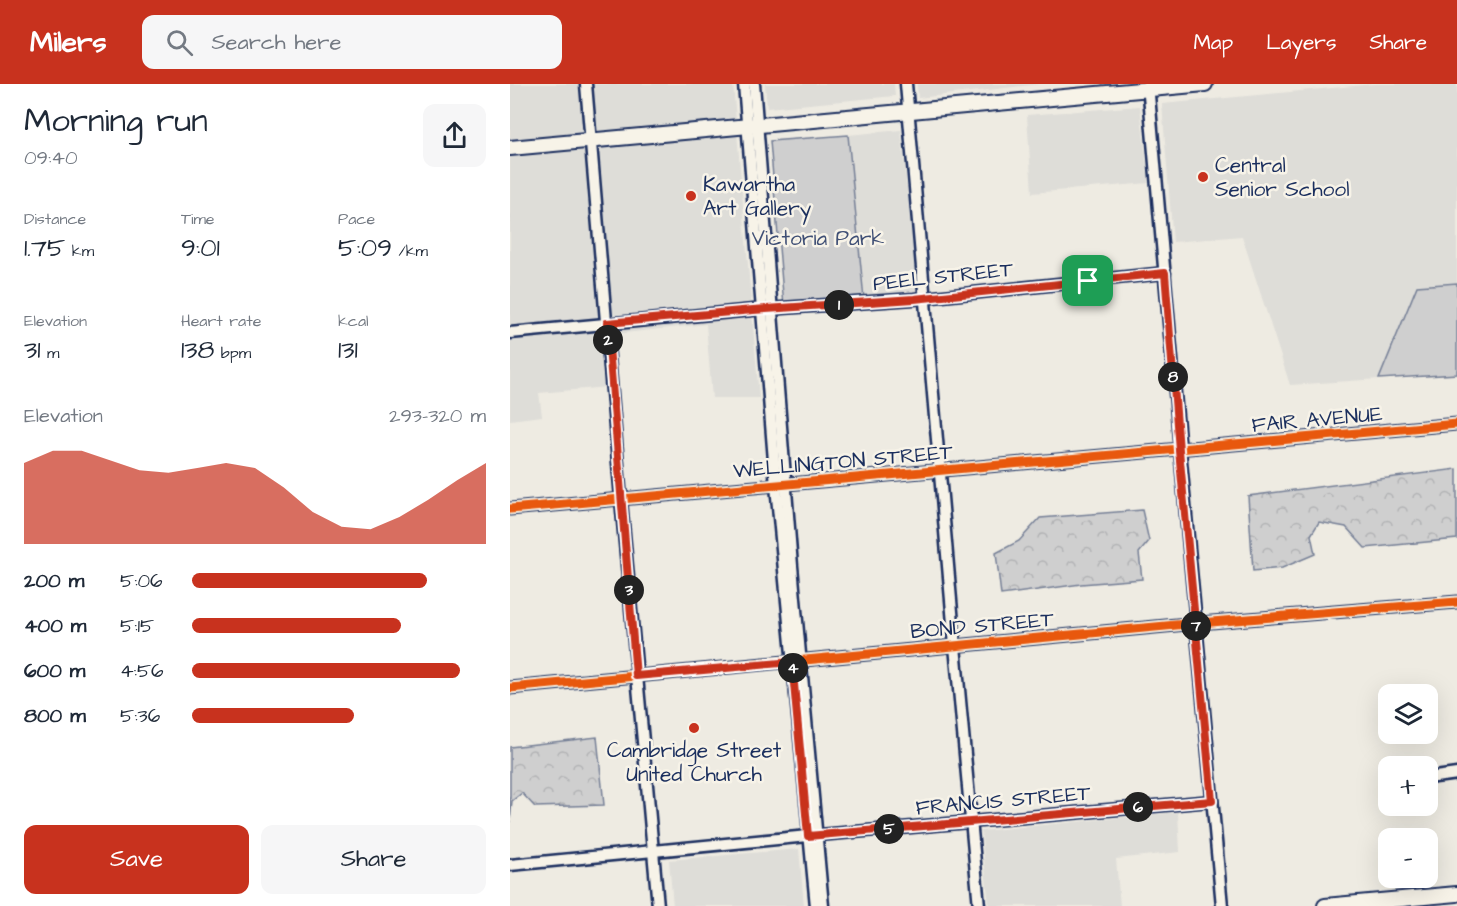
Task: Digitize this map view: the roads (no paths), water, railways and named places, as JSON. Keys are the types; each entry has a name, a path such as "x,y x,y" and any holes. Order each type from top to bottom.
{"main road":[{"path":"510,148 909,112 1149,86 1204,84"},
{"path":"1325,906 1457,894"}],"street":[{"path":"586,84 636,676 658,906"},
{"path":"744,84 753,125"},
{"path":"754,84 753,125 816,906"},
{"path":"906,84 980,906"},
{"path":"1149,86 1179,450 1222,906"},
{"name":"PEEL STREET","path":"510,333 607,323 926,298 1165,273"},
{"name":"FAIR AVENUE","path":"1179,450 1457,424"},
{"name":"WELLINGTON STREET","path":"510,509 940,469 1179,450"},
{"name":"BOND STREET","path":"510,688 797,660 1457,602"},
{"path":"1438,777 1457,774"},
{"name":"FRANCIS STREET","path":"510,865 1212,801"},
{"path":"812,836 824,906"}],"place":[{"name":"Central Senior School","path":"1203,177"},
{"name":"Kawartha Art Gallery","path":"691,196"},
{"name":"Cambridge Street United Church","path":"694,728"}],"park label":[{"name":"Victoria Park","path":"818,238"}]}
